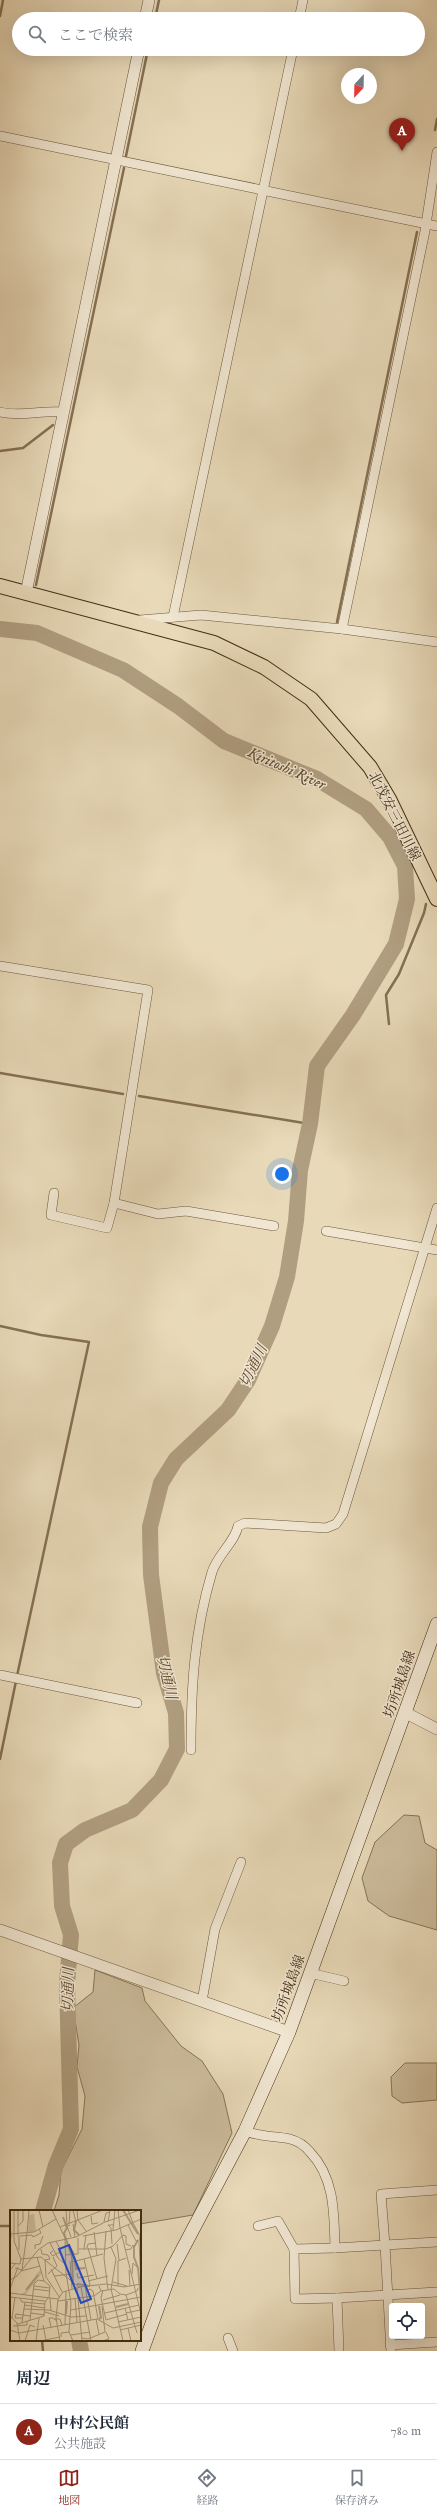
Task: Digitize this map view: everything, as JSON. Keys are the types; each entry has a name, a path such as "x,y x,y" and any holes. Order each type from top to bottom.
{"main road":[{"name":"北茂安三田川線","path":"0,586 214,643 264,666 311,699 370,767 389,799 437,899"},
{"name":"坊所城島線","path":"142,2351 171,2271 245,2130 289,2032 406,1713 437,1624"}],"street":[{"path":"146,12 149,0"},
{"path":"300,12 303,0"},
{"path":"26,593 137,56"},
{"path":"173,617 292,56"},
{"path":"0,136 437,226"},
{"path":"342,630 425,231 424,224 437,152"},
{"path":"0,412 14,416 51,411 63,412"},
{"path":"132,621 201,616 342,630 437,642"},
{"path":"0,966 148,990 114,1203 108,1228 51,1215 54,1193"},
{"path":"114,1203 158,1214 186,1211 274,1226"},
{"path":"191,1750 191,1680 199,1625 213,1570 224,1548 236,1536 238,1526 245,1523 326,1528 336,1524 343,1514 437,1208"},
{"path":"326,1231 437,1250"},
{"path":"0,1675 137,1703"},
{"path":"406,1713 437,1729"},
{"path":"202,2001 215,1929 241,1862"},
{"path":"0,1930 289,2032"},
{"path":"310,1973 344,1981"},
{"path":"245,2130 258,2136 290,2139 304,2145 318,2160 327,2176 331,2191 335,2248"},
{"path":"437,2190 381,2194 390,2348 437,2342"},
{"path":"258,2226 278,2221 294,2249 295,2298 337,2298 437,2292"},
{"path":"294,2249 437,2242"},
{"path":"337,2298 339,2351"},
{"path":"228,2338 233,2351"}],"shaded area":[{"path":"404,1815 419,1816 425,1843 437,1850 437,1930 389,1916 368,1901 362,1878 375,1842"},
{"path":"95,1970 142,1988 145,2001 181,2046 202,2061 223,2094 232,2133 193,2215 141,2224 141,2210 54,2210 59,2195 61,2171 82,2129 85,2096 77,2067 79,2045 73,2008 93,1992"},
{"path":"405,2063 437,2063 437,2100 402,2103 392,2096 391,2077"}],"waterway":[{"path":"0,16 3,0"},
{"path":"156,12 159,0"},
{"path":"126,156 147,56"},
{"path":"435,130 437,119"},
{"path":"36,585 124,168"},
{"path":"337,622 417,232"},
{"path":"0,451 23,448 53,425"},
{"name":"切通川","path":"0,629 37,633 123,670 178,706 224,741 317,779 366,809 390,837 405,866 407,899 396,944 353,1015 317,1066 310,1124 300,1170 296,1221 287,1277 272,1326 248,1380 228,1410 176,1459 161,1483 150,1527 151,1575 164,1673 176,1713 177,1749 161,1780 132,1810 85,1830 66,1844 60,1863 62,1906 71,1935 67,1984 71,2129 56,2165 43,2210"},
{"path":"389,1024 386,995 399,974 424,913 426,904"},
{"path":"0,1073 123,1094"},
{"path":"139,1096 310,1124"},
{"path":"0,1326 41,1335 89,1342 17,1676"},
{"path":"0,1759 16,1681"},
{"path":"0,2226 10,2226"},
{"path":"42,2341 43,2351"},
{"name":"切通川","path":"79,2341 81,2351"}],"place":[{"name":"中村公民館","path":"402,151"}],"water label":[{"name":"Kiritoshi River","path":"287,768"}]}
